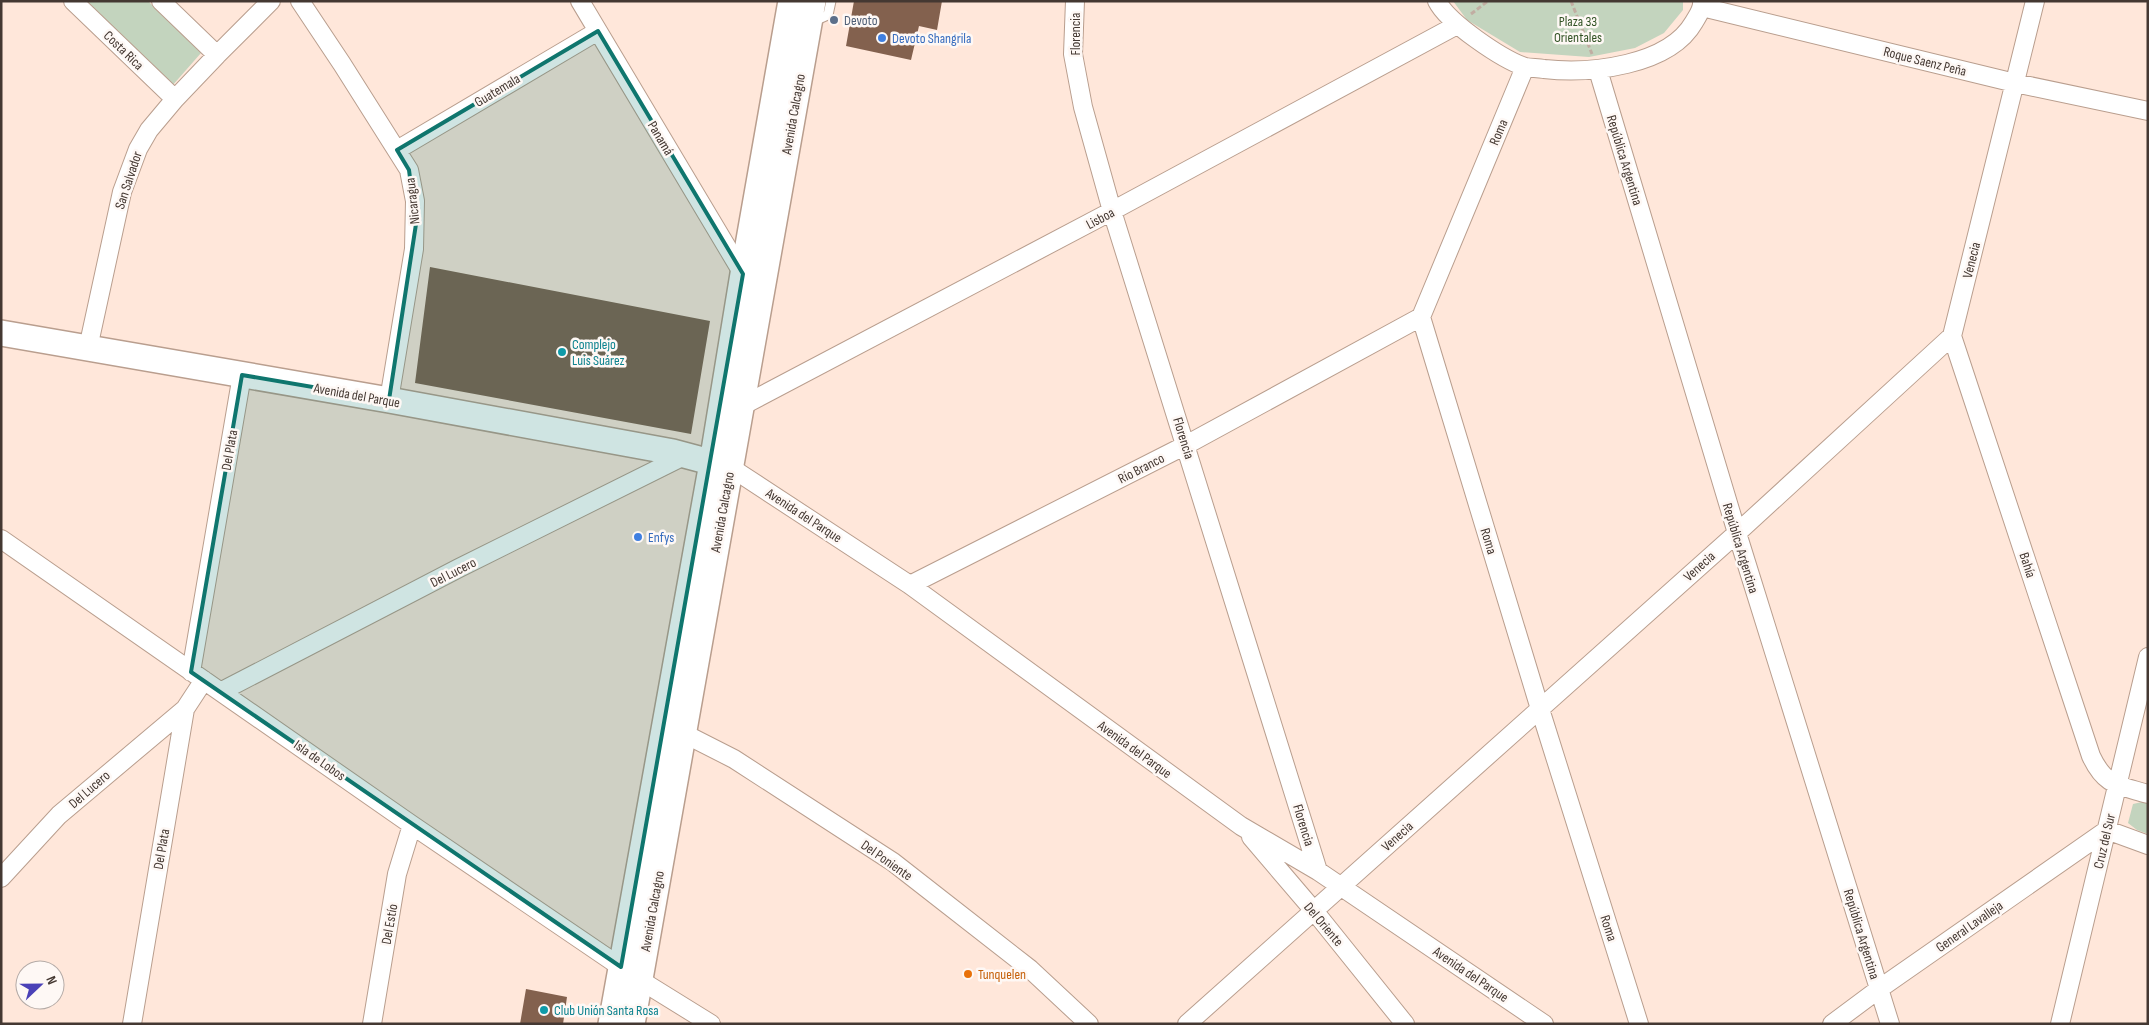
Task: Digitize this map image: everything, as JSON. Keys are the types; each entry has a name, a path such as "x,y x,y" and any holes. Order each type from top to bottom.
{"street":[{"name":"Costa Rica","path":"72,1 175,99"},
{"path":"161,1 217,54"},
{"name":"San Salvador","path":"88,348 129,168 148,130 217,54 271,1"},
{"name":"Nicaragua","path":"300,1 409,170 415,201 414,249 389,400"},
{"name":"Panamá","path":"580,1 743,274"},
{"name":"Florencia","path":"1075,1 1073,54 1083,107 1112,211 1318,871"},
{"name":"Roque Saenz Peña","path":"1437,1 1457,25 1489,47 1526,67 1563,71 1598,70 1641,59 1669,47 1690,30 1702,4 2015,83 2148,110"},
{"name":"Venecia","path":"1187,1024 1315,912 1737,533 1952,336 2035,1"},
{"name":"Avenida Calcagno","path":"611,1024 630,973 721,465 743,274 799,14"},
{"name":"Avenida Calcagno","path":"721,465 740,407 799,14"},
{"name":"Lisboa","path":"740,407 1112,211 1457,25"},
{"name":"Guatemala","path":"397,150 598,31"},
{"name":"Roma","path":"1526,67 1421,317 1540,709 1639,1024"},
{"name":"República Argentina","path":"1598,70 1737,533 1890,1024"},
{"name":"Río Branco","path":"910,585 1186,446 1421,317"},
{"name":"Avenida del Parque","path":"1,333 389,400 686,455 721,465 910,585 1240,826 1318,871 1544,1024"},
{"name":"Bahía","path":"1952,336 2091,756 2098,772 2107,780 2117,785"},
{"name":"Del Plata","path":"132,1024 186,709 197,676 242,375"},
{"name":"Del Lucero","path":"222,691 459,568 686,455"},
{"name":"Isla de Lobos","path":"5,547 222,691 412,825 630,973 711,1024"},
{"name":"Cruz del Sur","path":"2060,1024 2148,657"},
{"name":"Del Lucero","path":"1,878 59,815 186,709"},
{"name":"Del Poniente","path":"675,729 734,759 892,862 1030,968 1089,1024"},
{"path":"2117,785 2148,794"},
{"name":"Del Estío","path":"372,1024 397,874 412,825"},
{"name":"Del Oriente","path":"1240,826 1315,912 1405,1024"},
{"path":"2107,830 2148,844"},
{"name":"General Lavalleja","path":"1832,1024 1879,989 2107,830"},
{"name":"Avenida Calcagno","path":"630,973 632,1024"}],"lane":[{"path":"799,14 828,16 831,1"}],"path":[{"path":"1571,1 1598,70"}],"highlighted area":[{"path":"598,31 743,274 621,967 191,672 242,375 389,400 416,224 409,170 397,150"}],"green space":[{"path":"82,1 148,1 201,53 172,86"},
{"name":"Plaza 33 Orientales","path":"1453,1 1683,1 1683,10 1664,33 1635,48 1589,57 1520,52 1467,20"},
{"path":"2148,803 2148,834 2137,830 2128,823 2133,804"}],"building":[{"name":"Devoto Shangrila","path":"854,1 942,1 937,30 919,26 911,60 846,46"},
{"name":"Complejo Luis Suárez","path":"430,267 710,321 691,434 415,383"},
{"name":"Club Unión Santa Rosa","path":"526,989 567,997 563,1024 520,1024"}],"place":[{"name":"Devoto","path":"834,20"},
{"name":"Devoto Shangrila","path":"882,38"},
{"name":"Complejo Luis Suárez","path":"562,352"},
{"name":"Enfys","path":"638,537"},
{"name":"Tunquelen","path":"968,974"},
{"name":"Club Unión Santa Rosa","path":"544,1010"}]}
